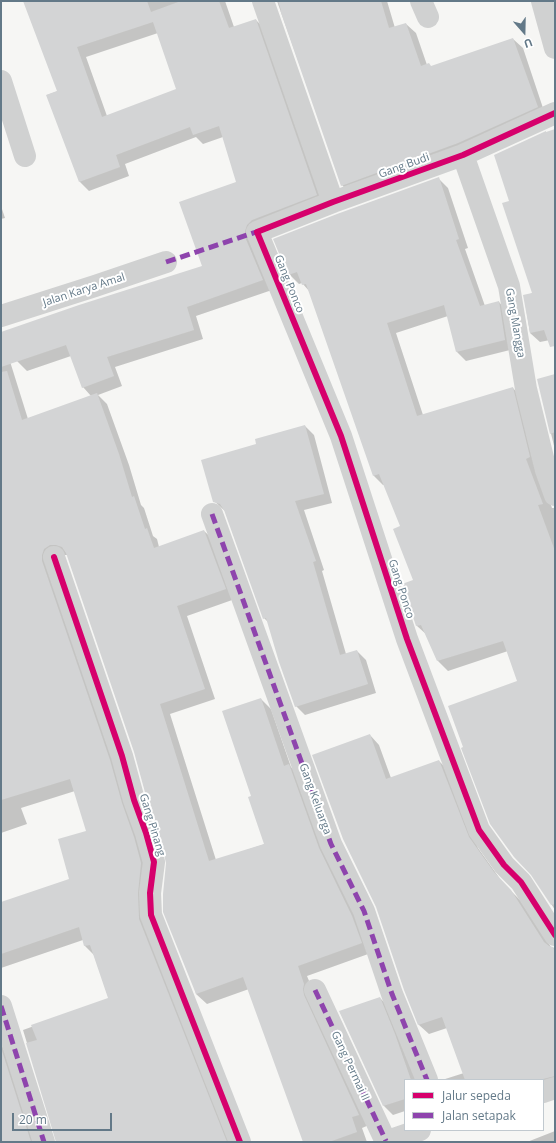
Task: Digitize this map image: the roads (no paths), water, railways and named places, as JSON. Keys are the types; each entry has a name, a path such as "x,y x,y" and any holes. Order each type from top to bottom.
{"street":[{"path":"263,1 333,202"},
{"path":"542,1 555,48"},
{"path":"1,81 25,156"},
{"name":"Gang Budi","path":"257,232 333,202 463,155 555,113"},
{"name":"Gang Mangga","path":"463,155 509,286 526,389 546,470 555,495"},
{"name":"Gang Ponco","path":"257,232 341,436 407,639 479,830 504,865 521,882 555,935"},
{"name":"Jalan Karya Amal","path":"1,316 166,262"},
{"name":"Gang Keluarga","path":"212,514 331,844 364,911 392,994 427,1079"},
{"name":"Gang Pinang","path":"54,557 122,756 134,800 146,833 154,862 150,893 151,915 240,1142"},
{"name":"Gang Permai II","path":"315,990 386,1142"},
{"path":"1,1006 44,1142"},
{"path":"544,1092 555,1088"},
{"path":"386,1142 417,1131"}]}
